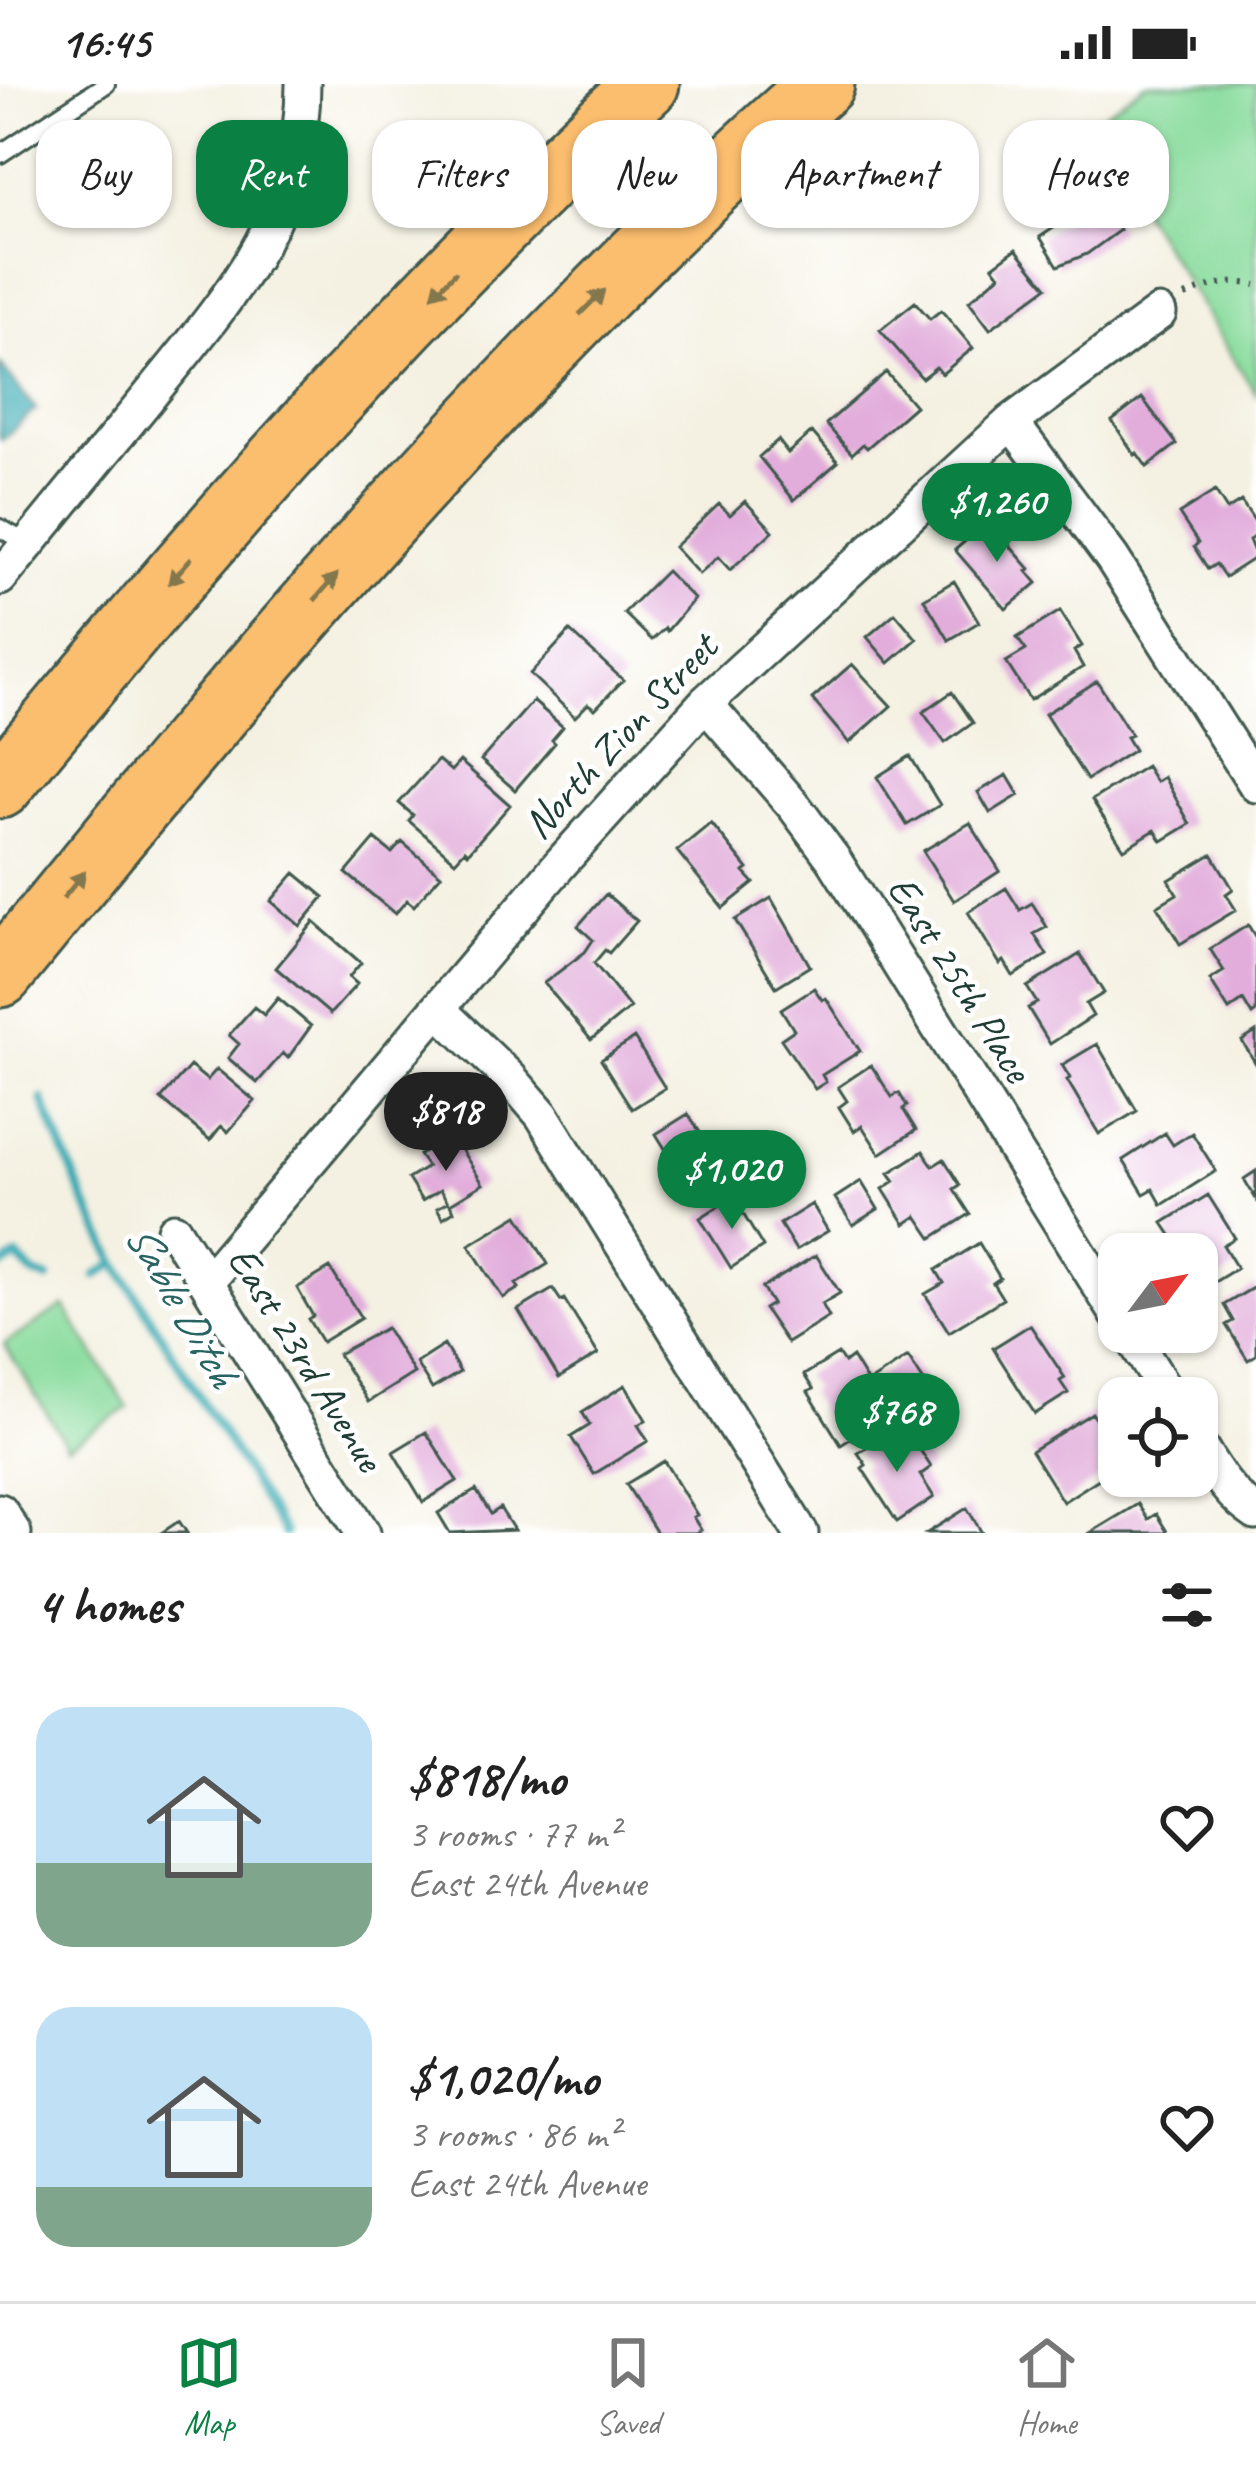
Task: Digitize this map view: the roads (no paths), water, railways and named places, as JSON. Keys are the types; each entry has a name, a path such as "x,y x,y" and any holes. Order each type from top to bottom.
{"highway":[{"path":"0,786 277,460 479,248 647,84"},
{"path":"0,975 170,768 400,503 591,302 822,84"}],"street":[{"path":"0,578 14,536 201,332 262,246 292,177 303,84"},
{"name":"North Zion Street","path":"207,1282 560,864 705,703 1011,422 1172,305"},
{"path":"1011,422 1112,558 1254,777"},
{"name":"East 25th Place","path":"705,703 834,860 1098,1282"},
{"path":"439,1010 542,1115 801,1533"},
{"name":"East 23rd Avenue","path":"174,1230 363,1533"},
{"path":"1218,1475 1239,1502 1256,1514"},
{"path":"0,1511 14,1533"}],"lane":[{"path":"0,154 106,84"}],"water":[{"path":"0,364 36,409 2,440 0,438"}],"waterway":[{"name":"Sable Ditch","path":"42,1099 116,1263 284,1533"},
{"path":"0,1267 17,1257 34,1274 48,1279"},
{"path":"96,1276 116,1263"}]}
